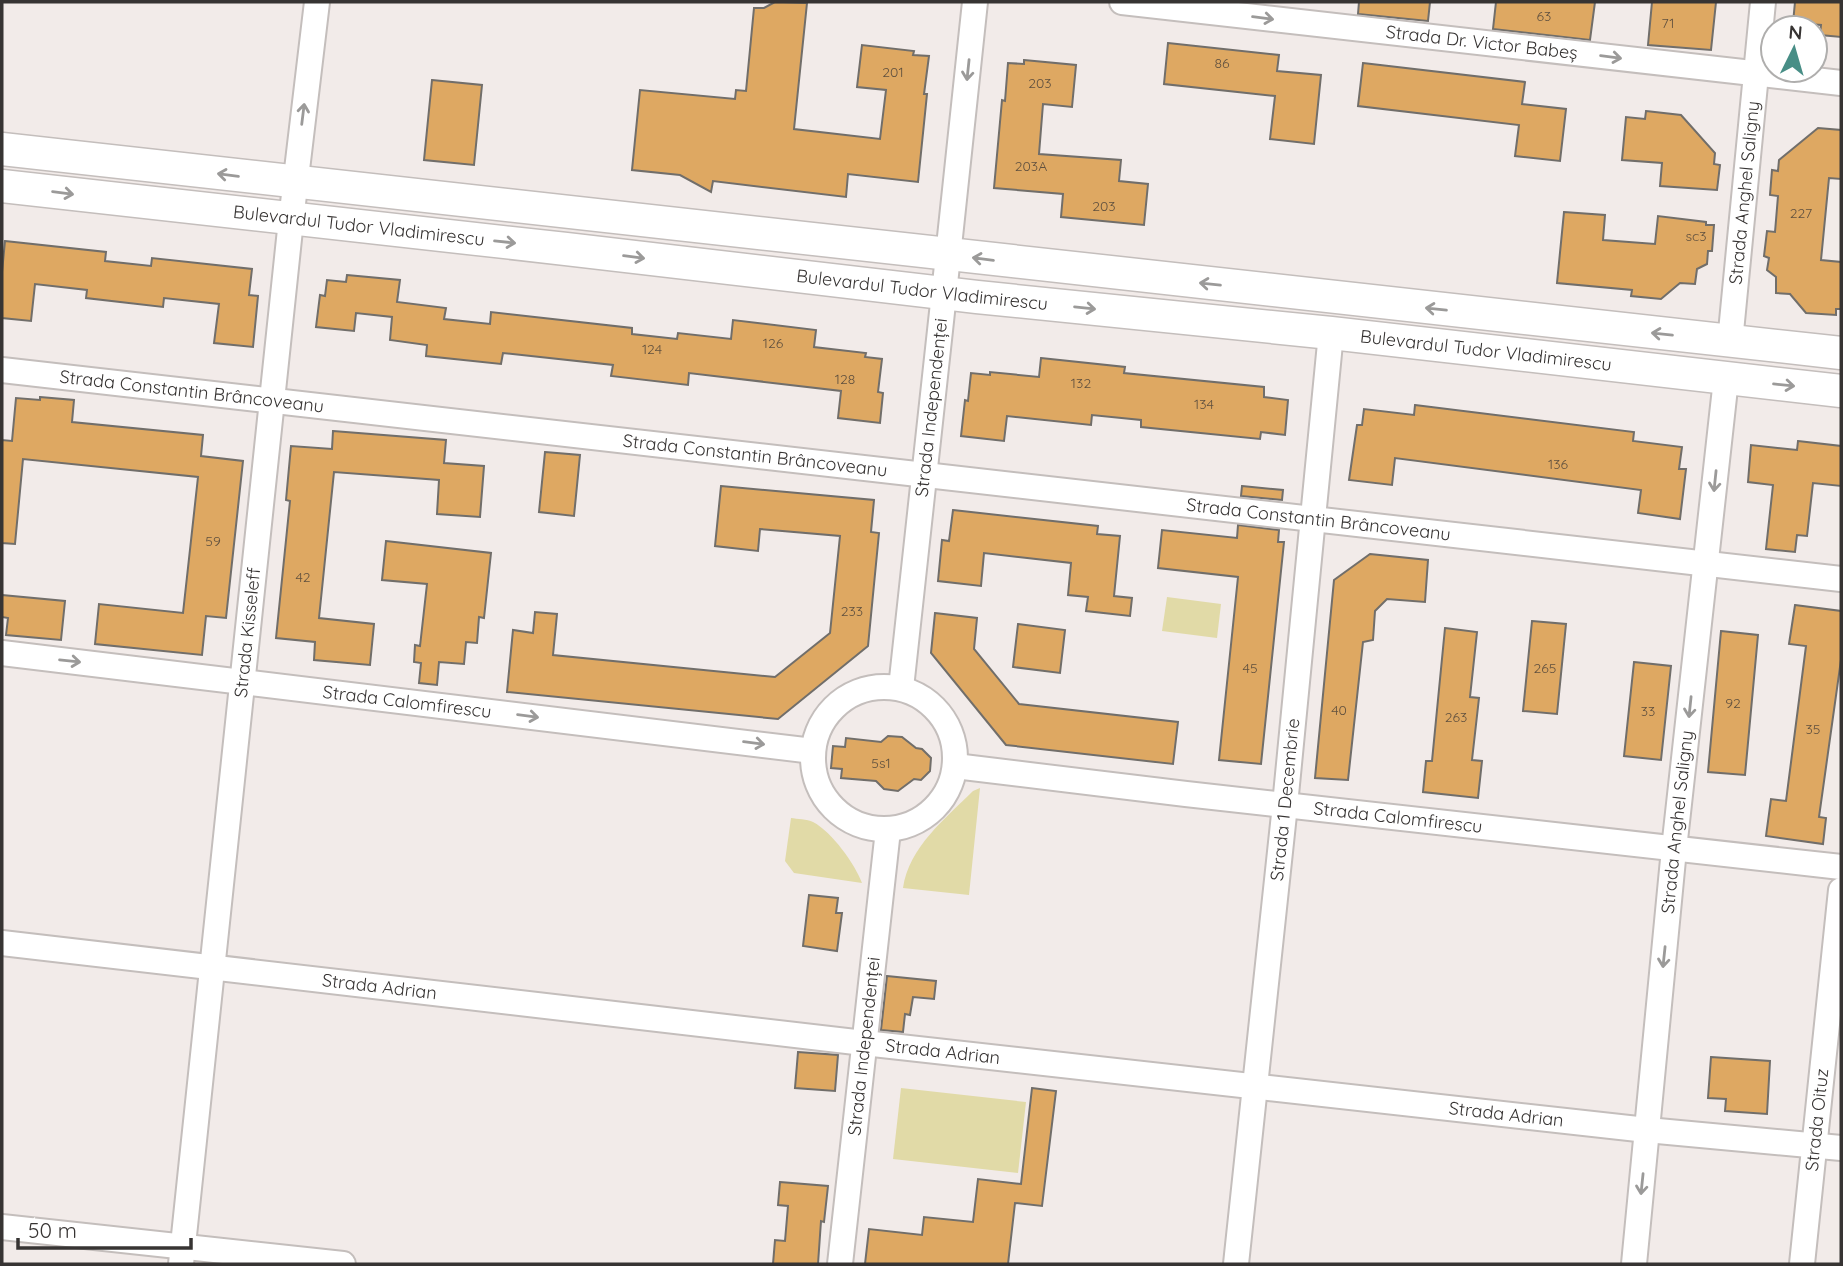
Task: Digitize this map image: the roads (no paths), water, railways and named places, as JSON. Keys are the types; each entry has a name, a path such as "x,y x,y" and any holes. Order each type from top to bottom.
{"main road":[{"name":"Bulevardul Tudor Vladimirescu","path":"2,149 1841,353"},
{"name":"Bulevardul Tudor Vladimirescu","path":"2,186 944,294 1331,333 1841,391"}],"street":[{"name":"Strada Kisseleff","path":"183,1255 291,220 317,2"},
{"name":"Strada Independenței","path":"901,688 950,255 975,2"},
{"name":"Strada Dr. Victor Babeș","path":"1122,2 1841,83"},
{"name":"Strada Anghel Saligny","path":"1730,342 1763,2"},
{"name":"Strada 1 Decembrie","path":"1236,1264 1285,805 1331,333"},
{"name":"Strada Constantin Brâncoveanu","path":"2,370 1841,579"},
{"name":"Strada Anghel Saligny","path":"1634,1264 1674,849 1726,379"},
{"name":"Strada Calomfirescu","path":"2,653 813,751"},
{"path":"876,687 901,688 920,696 936,709 948,725 955,745 956,765 951,785 940,803 926,817 908,826 888,830 863,827 841,816 824,798 814,775 813,751 819,727 833,708 853,694 876,687"},
{"name":"Strada Calomfirescu","path":"956,765 1841,867"},
{"name":"Strada Independenței","path":"840,1264 888,830"},
{"name":"Strada Oituz","path":"1802,1264 1841,890"},
{"name":"Strada Adrian","path":"2,943 864,1043 1647,1130 1841,1148"},
{"path":"2,1227 183,1255 343,1264"}]}
